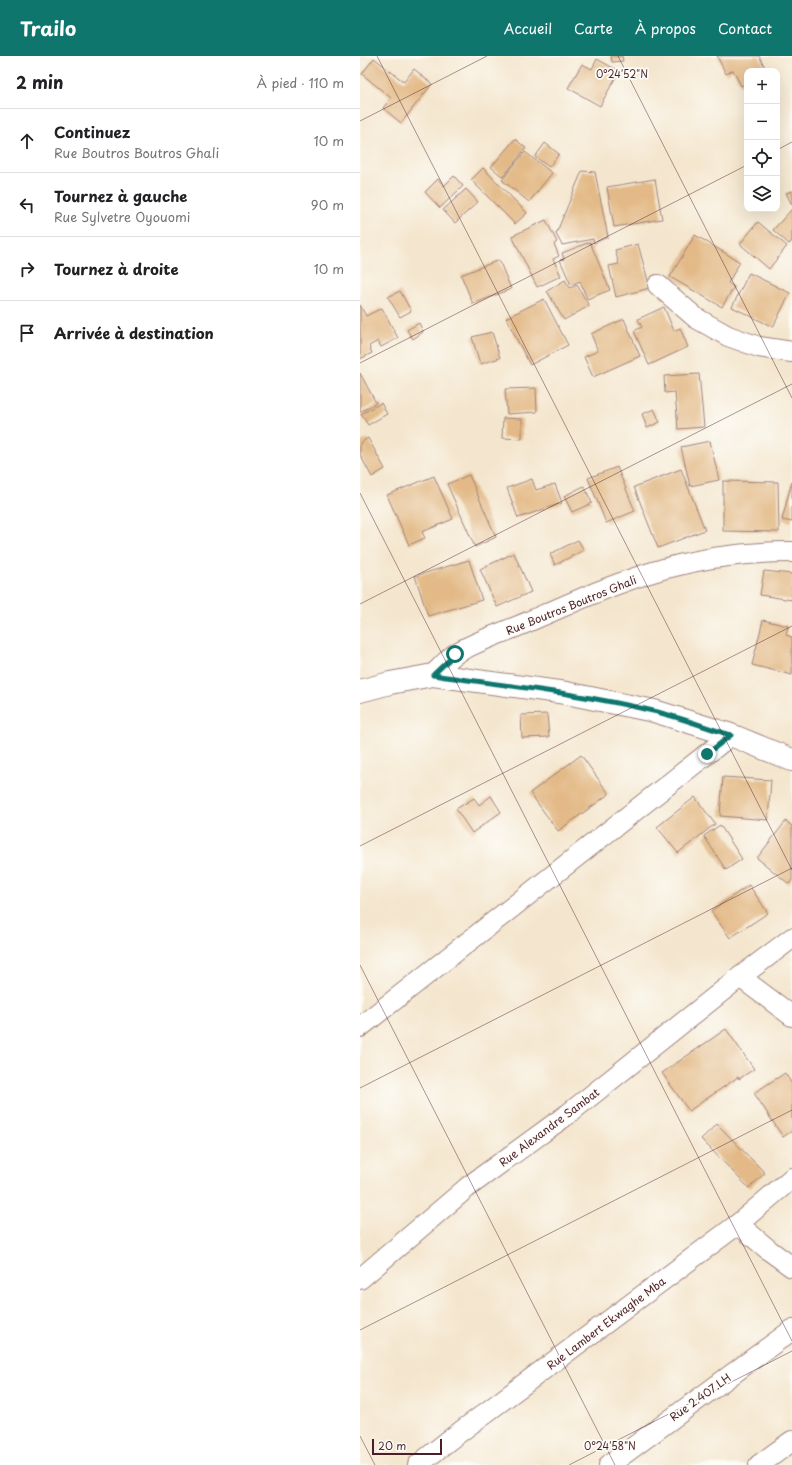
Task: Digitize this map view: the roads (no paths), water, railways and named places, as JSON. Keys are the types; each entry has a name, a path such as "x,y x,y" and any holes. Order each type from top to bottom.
{"street":[{"path":"658,285 696,318 728,336 759,347 792,352"},
{"name":"Rue Boutros Boutros Ghali","path":"433,675 455,654 609,587 663,569 723,556 764,552 792,552"},
{"path":"360,690 433,675 566,693 654,711 731,735 792,760"},
{"path":"360,1028 731,735"},
{"path":"792,938 740,977 792,1016"},
{"name":"Rue Alexandre Sambat","path":"360,1279 469,1186 568,1114 740,977"},
{"name":"Rue Lambert Ekwaghe Mba","path":"418,1465 738,1224 792,1178"},
{"path":"738,1224 792,1267"},
{"name":"Rue 2.407.LH","path":"609,1465 792,1330"},
{"path":"759,1465 792,1441"}]}
